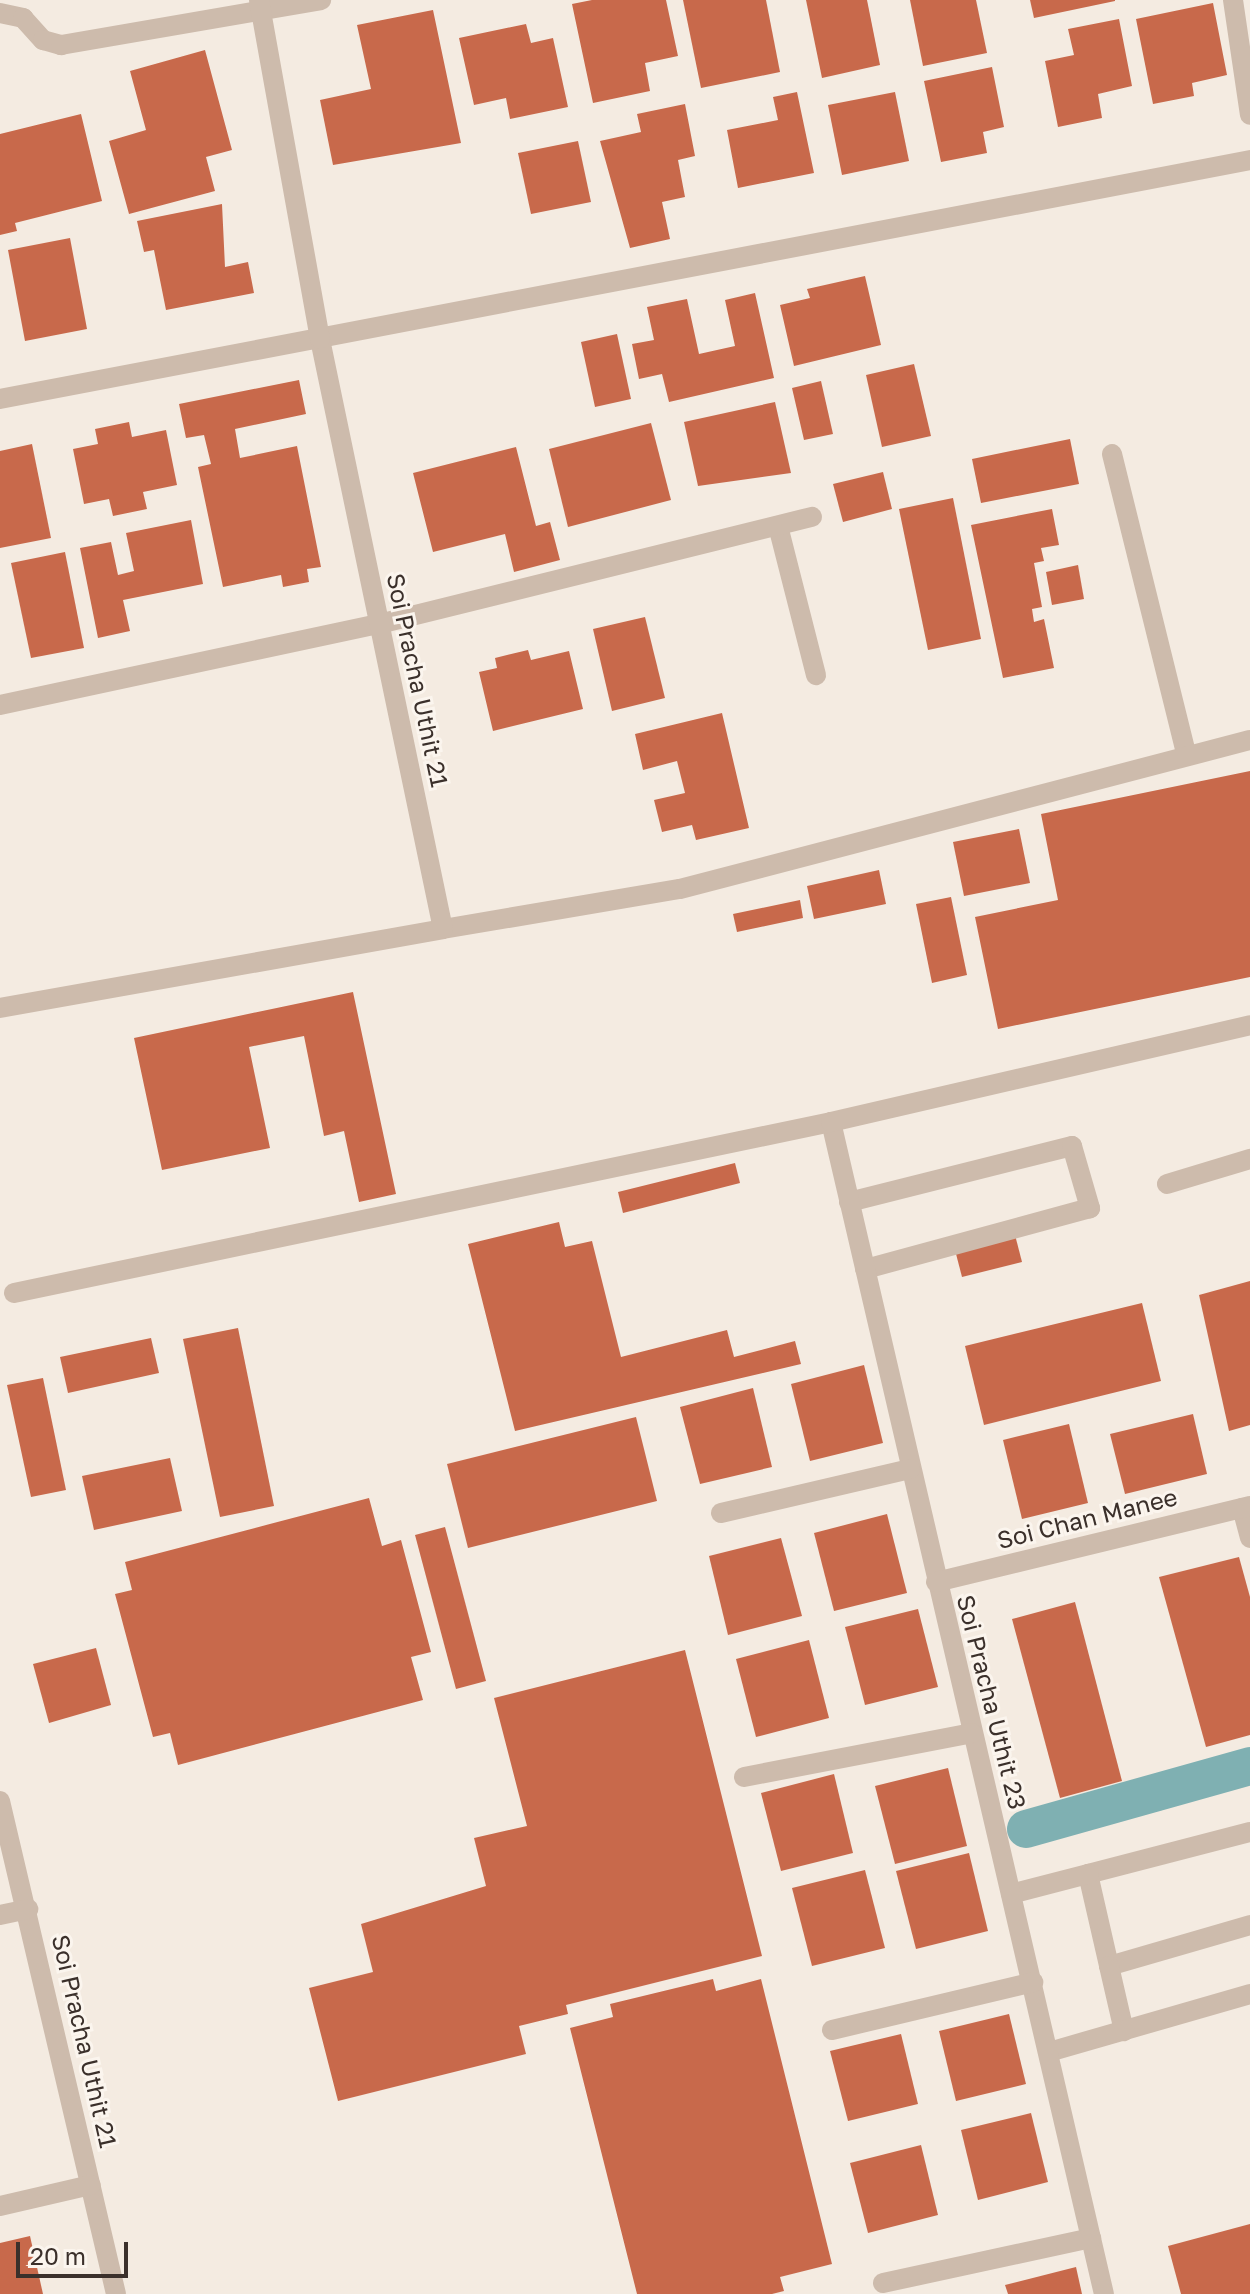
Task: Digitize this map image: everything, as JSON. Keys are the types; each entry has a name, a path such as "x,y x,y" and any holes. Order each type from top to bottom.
{"street":[{"path":"0,13 23,18 43,40 61,45 260,5 321,0"},
{"path":"1233,0 1250,115"},
{"name":"Soi Pracha Uthit 21","path":"260,5 320,339 443,929"},
{"path":"0,399 1250,160"},
{"path":"1112,454 1187,756"},
{"path":"0,705 379,624 812,517"},
{"path":"778,526 816,675"},
{"path":"0,1008 680,889 1250,740"},
{"path":"14,1293 831,1122 1250,1025"},
{"name":"Soi Pracha Uthit 23","path":"831,1122 1104,2294"},
{"path":"849,1202 1072,1146 1090,1208 865,1269"},
{"path":"1167,1184 1250,1159"},
{"path":"721,1513 910,1469"},
{"path":"1246,1507 1250,1538"},
{"name":"Soi Chan Manee","path":"936,1582 1246,1507"},
{"path":"744,1777 972,1733"},
{"name":"Soi Pracha Uthit 21","path":"0,1801 28,1909 116,2294"},
{"path":"1011,1894 1250,1832"},
{"path":"1088,1874 1124,2031"},
{"path":"0,1915 28,1909"},
{"path":"1109,1966 1250,1925"},
{"path":"832,2030 1033,1982"},
{"path":"1049,2052 1250,1994"},
{"path":"0,2206 91,2185"},
{"path":"883,2283 1091,2238"}],"building":[{"path":"592,0 666,0 678,56 645,63 650,91 593,103 572,4"},
{"path":"683,0 766,0 780,72 701,88"},
{"path":"806,0 867,0 880,65 822,78"},
{"path":"910,0 976,0 987,53 923,66"},
{"path":"1030,0 1115,0 1115,1 1034,18"},
{"path":"1213,3 1227,75 1192,83 1194,96 1153,104 1136,19"},
{"path":"433,10 461,143 333,165 320,100 371,89 357,25"},
{"path":"1119,19 1132,86 1098,94 1102,118 1058,127 1045,61 1074,55 1068,29"},
{"path":"526,24 531,43 553,38 568,107 510,119 506,98 474,105 459,38"},
{"path":"205,50 232,150 206,157 215,191 129,214 109,141 146,130 130,71"},
{"path":"992,67 1004,127 983,132 987,153 941,162 924,81"},
{"path":"797,92 814,173 738,188 727,130 778,120 773,97"},
{"path":"895,92 909,161 842,175 828,105"},
{"path":"685,104 695,156 678,160 685,197 662,202 670,239 630,248 600,141 641,132 637,114"},
{"path":"81,114 102,201 15,223 17,231 0,235 0,134"},
{"path":"578,141 591,202 531,214 518,153"},
{"path":"222,204 225,267 248,262 254,293 166,310 154,250 144,252 137,221"},
{"path":"70,238 87,329 25,341 8,250"},
{"path":"865,276 881,345 794,366 780,305 810,298 807,289"},
{"path":"755,293 774,378 669,402 662,374 639,379 632,344 654,340 647,307 687,299 699,354 735,346 725,300"},
{"path":"617,334 631,399 595,407 581,342"},
{"path":"914,364 931,436 882,447 866,375"},
{"path":"299,380 306,414 235,429 240,458 297,446 321,567 307,569 309,582 283,587 281,575 223,587 198,467 211,464 204,435 186,438 179,404"},
{"path":"821,381 833,434 804,440 792,388"},
{"path":"775,402 791,473 698,486 684,422"},
{"path":"129,422 132,437 166,430 177,485 143,492 147,509 113,516 109,499 84,504 73,449 98,444 95,429"},
{"path":"651,423 671,500 568,527 549,449"},
{"path":"1070,439 1079,484 981,503 972,459"},
{"path":"32,444 51,538 0,548 0,451"},
{"path":"516,447 536,526 550,522 560,560 514,572 505,534 433,552 413,473"},
{"path":"883,472 892,509 843,522 833,484"},
{"path":"953,498 981,639 928,650 899,509"},
{"path":"1052,509 1059,545 1041,548 1044,561 1034,563 1042,607 1032,609 1034,622 1044,619 1054,668 1003,678 971,525"},
{"path":"191,520 203,584 123,600 130,631 98,638 80,548 111,542 118,575 134,571 126,533"},
{"path":"65,552 84,648 31,658 11,563"},
{"path":"1078,565 1084,599 1052,605 1046,572"},
{"path":"645,617 665,698 612,711 593,629"},
{"path":"528,650 531,660 569,651 583,709 493,731 479,672 497,668 495,658"},
{"path":"722,713 749,828 696,840 692,825 662,832 654,800 685,793 677,761 643,770 635,734"},
{"path":"1250,771 1250,977 998,1029 975,917 1058,900 1041,814"},
{"path":"1019,829 1030,883 964,896 953,842"},
{"path":"879,870 886,904 814,919 807,886"},
{"path":"951,897 967,975 932,983 916,904"},
{"path":"800,900 803,918 737,932 733,914"},
{"path":"353,992 396,1194 359,1202 344,1131 324,1136 304,1036 249,1047 270,1148 162,1170 134,1038"},
{"path":"735,1163 740,1183 623,1213 618,1192"},
{"path":"559,1222 565,1247 592,1241 621,1357 727,1330 734,1357 795,1341 801,1364 515,1431 468,1244"},
{"path":"1015,1235 1022,1262 962,1277 955,1250"},
{"path":"1250,1281 1250,1425 1229,1431 1199,1295"},
{"path":"1142,1303 1161,1381 984,1425 965,1346"},
{"path":"238,1328 274,1506 220,1517 183,1339"},
{"path":"151,1338 159,1373 68,1393 60,1357"},
{"path":"864,1365 883,1443 810,1461 791,1384"},
{"path":"43,1378 66,1490 31,1497 7,1385"},
{"path":"753,1388 772,1467 700,1484 680,1407"},
{"path":"1193,1414 1207,1474 1125,1494 1110,1434"},
{"path":"636,1417 657,1501 468,1548 447,1464"},
{"path":"1069,1424 1088,1503 1022,1519 1003,1440"},
{"path":"170,1458 182,1511 94,1530 82,1476"},
{"path":"369,1498 382,1546 401,1540 431,1652 411,1657 423,1700 178,1765 170,1733 153,1737 115,1594 132,1590 125,1562"},
{"path":"887,1514 907,1593 834,1611 814,1533"},
{"path":"445,1527 486,1681 456,1689 415,1535"},
{"path":"781,1538 802,1616 728,1635 709,1556"},
{"path":"1239,1557 1250,1597 1250,1735 1206,1747 1159,1577"},
{"path":"1075,1602 1122,1781 1060,1798 1012,1619"},
{"path":"918,1609 938,1687 865,1705 845,1627"},
{"path":"809,1640 829,1718 756,1737 736,1659"},
{"path":"96,1648 111,1705 49,1723 33,1664"},
{"path":"685,1650 762,1956 566,2005 568,2014 519,2026 526,2054 338,2101 309,1988 373,1972 361,1924 486,1886 474,1838 527,1826 494,1698"},
{"path":"948,1768 967,1846 895,1864 875,1786"},
{"path":"834,1774 853,1853 781,1871 761,1793"},
{"path":"969,1853 988,1931 916,1949 896,1871"},
{"path":"865,1870 885,1948 812,1966 792,1888"},
{"path":"713,1979 716,1991 761,1979 832,2264 780,2277 784,2291 772,2294 637,2294 570,2028 613,2017 610,2004"},
{"path":"1009,2014 1026,2084 956,2101 939,2031"},
{"path":"901,2034 918,2104 848,2121 830,2051"},
{"path":"1031,2113 1048,2182 978,2200 961,2130"},
{"path":"921,2145 938,2215 868,2233 850,2163"},
{"path":"1250,2224 1250,2294 1181,2294 1168,2246"},
{"path":"30,2236 43,2294 0,2294 0,2243"},
{"path":"1076,2267 1082,2294 1008,2294 1005,2285"}],"waterway":[{"path":"1026,1829 1250,1766"}]}
